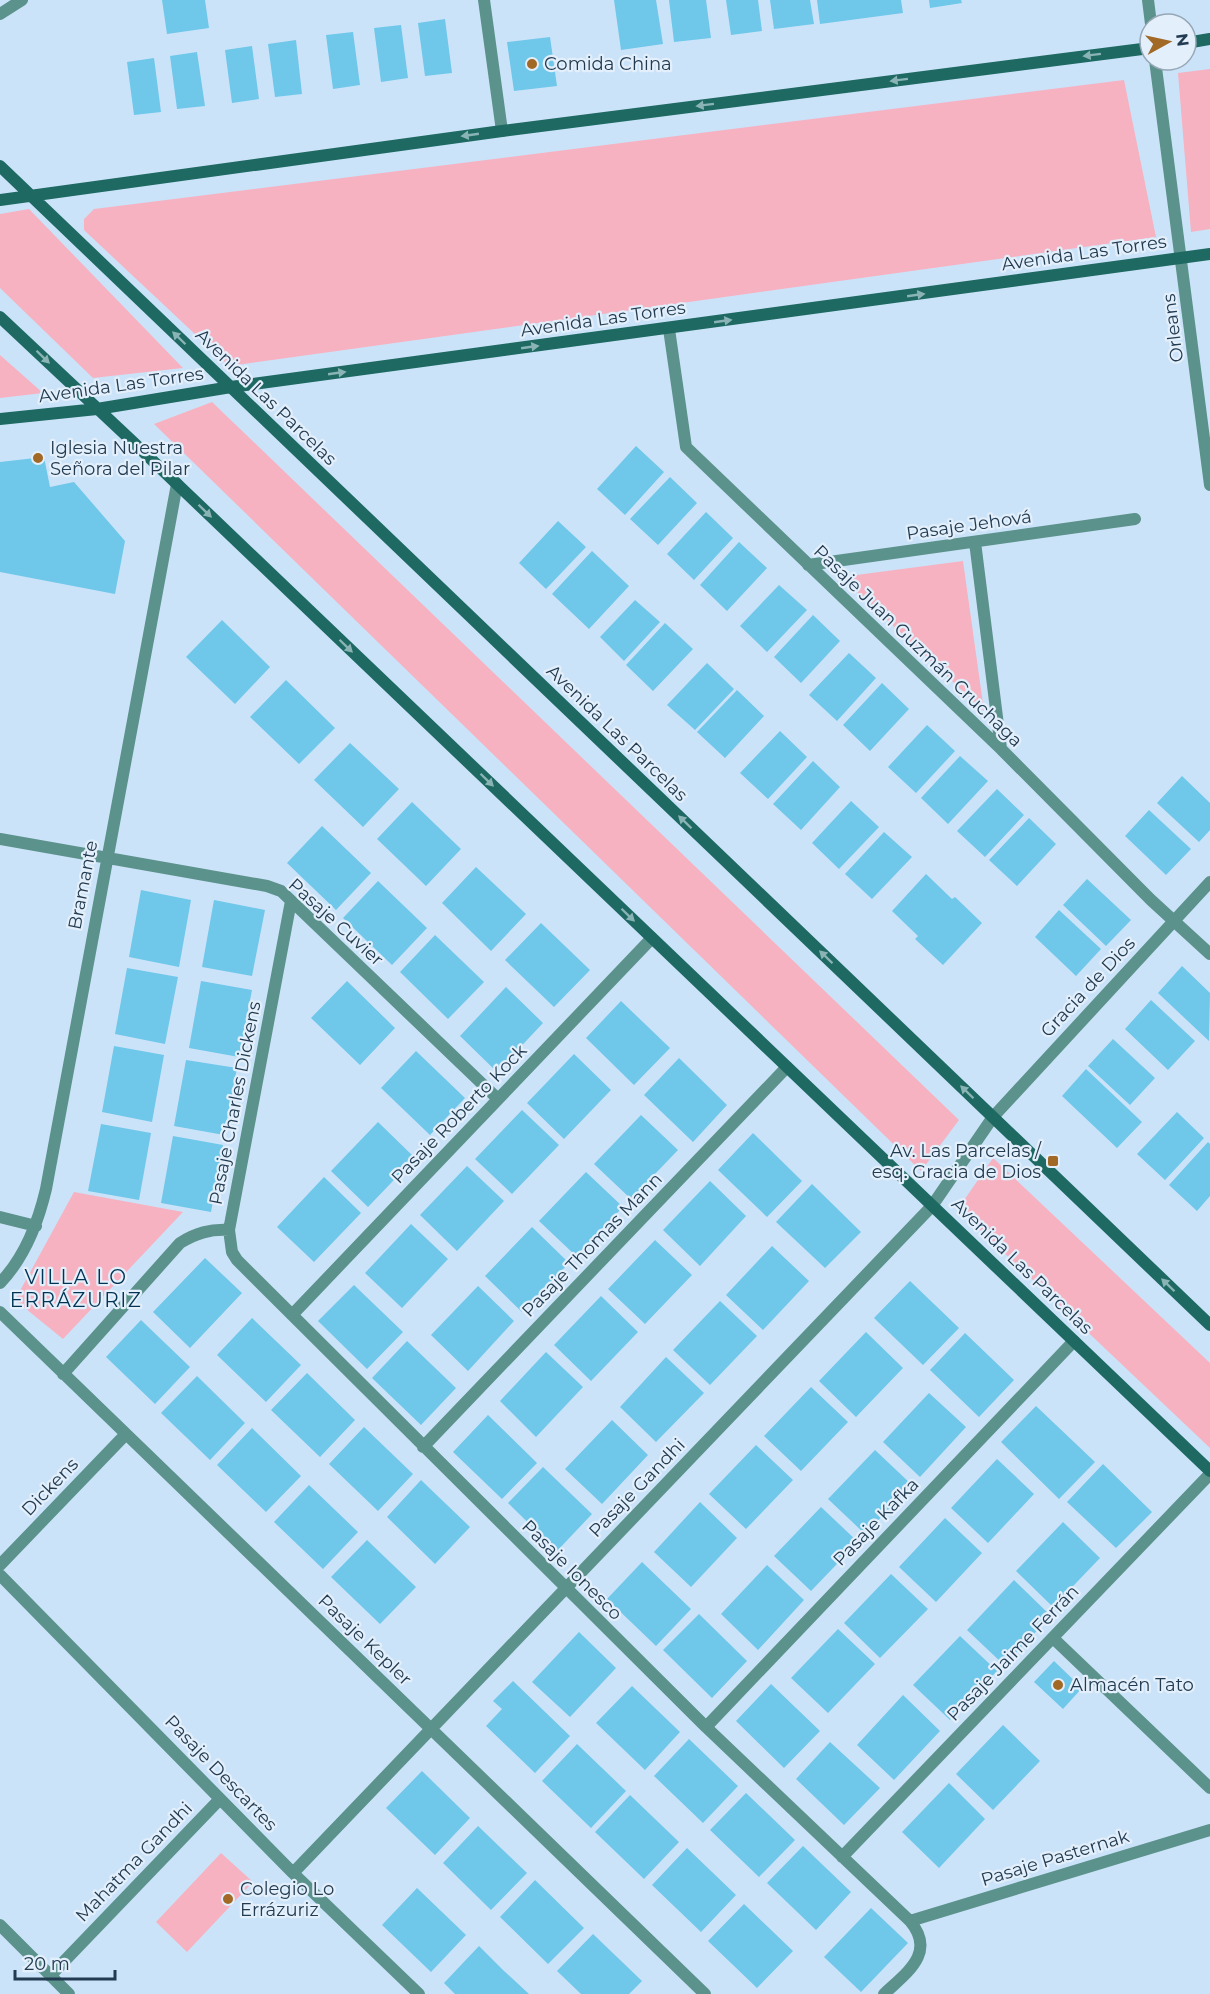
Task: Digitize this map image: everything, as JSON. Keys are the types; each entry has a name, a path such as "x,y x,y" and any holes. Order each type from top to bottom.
{"street":[{"path":"0,14 22,0"},
{"path":"484,0 502,131"},
{"path":"0,200 502,131 1138,50"},
{"name":"Orleans","path":"1157,72 1210,485"},
{"name":"Avenida Las Parcelas","path":"0,166 1210,1326"},
{"name":"Avenida Las Torres","path":"0,419 97,408 231,387 1210,254"},
{"name":"Avenida Las Parcelas","path":"0,317 1210,1473"},
{"name":"Pasaje Juan Guzmán Cruchaga","path":"669,328 686,447 1001,749 1151,900 1210,954"},
{"name":"Bramante","path":"0,1283 21,1254 36,1226 46,1189 177,484"},
{"name":"Pasaje Jehová","path":"808,565 1136,519"},
{"path":"975,542 1001,749"},
{"name":"Pasaje Cuvier","path":"0,839 267,886 281,891 498,1099"},
{"name":"Gracia de Dios","path":"993,1117 1210,882"},
{"name":"Pasaje Charles Dickens","path":"63,1374 180,1243 192,1235 205,1231 229,1230 291,901"},
{"name":"Pasaje Roberto Kock","path":"292,1315 652,938"},
{"name":"Pasaje Thomas Mann","path":"423,1447 787,1067"},
{"name":"Pasaje Gandhi","path":"293,1873 932,1206 993,1117"},
{"path":"0,1217 36,1226"},
{"name":"Pasaje Ionesco","path":"229,1230 232,1252 237,1260 706,1728 910,1922"},
{"name":"Pasaje Kepler","path":"0,1312 705,1994"},
{"name":"Pasaje Kafka","path":"706,1728 1074,1341"},
{"name":"Dickens","path":"0,1565 126,1434"},
{"name":"Pasaje Jaime Ferrán","path":"842,1857 1210,1473"},
{"name":"Pasaje Descartes","path":"0,1575 293,1873 419,1994"},
{"path":"1053,1638 1210,1788"},
{"name":"Mahatma Gandhi","path":"50,1976 220,1798"},
{"name":"Pasaje Pasternak","path":"910,1922 1210,1830"},
{"path":"884,1994 915,1964 919,1956 920,1937 910,1922"},
{"path":"0,1925 69,1994"}],"shaded area":[{"path":"1210,69 1210,229 1191,232 1178,73"},
{"path":"1124,80 1156,237 229,366 84,230 84,219 94,209"},
{"path":"29,209 183,368 93,378 0,288 0,214"},
{"path":"0,355 43,393 0,398"},
{"path":"212,402 959,1120 921,1171 154,424"},
{"path":"963,561 984,711 841,577"},
{"path":"993,1158 1210,1363 1210,1448 958,1209"},
{"path":"74,1192 183,1212 63,1339 15,1300"},
{"path":"221,1853 253,1882 187,1952 156,1922"}],"building":[{"path":"162,0 205,0 209,28 167,34"},
{"path":"614,0 656,0 663,44 621,50"},
{"path":"669,0 706,0 711,38 674,42"},
{"path":"726,0 758,0 762,31 731,35"},
{"path":"770,0 810,0 814,24 774,29"},
{"path":"817,0 901,0 903,13 820,24"},
{"path":"929,0 961,0 962,3 930,8"},
{"path":"445,19 452,73 425,76 418,23"},
{"path":"401,25 408,78 381,82 374,28"},
{"path":"353,32 360,85 333,89 326,35"},
{"name":"Comida China","path":"550,37 557,86 514,91 507,42"},
{"path":"296,40 302,94 275,97 268,44"},
{"path":"252,46 259,99 232,103 225,50"},
{"path":"197,52 205,106 177,109 170,56"},
{"path":"154,58 161,112 134,115 127,62"},
{"path":"636,446 664,472 625,515 597,489"},
{"path":"44,457 50,487 74,482 125,541 115,594 0,572 0,462"},
{"path":"670,477 697,503 658,545 630,519"},
{"path":"706,512 733,538 694,580 667,554"},
{"path":"558,521 586,547 546,589 519,563"},
{"path":"739,542 767,568 727,611 700,585"},
{"path":"592,551 629,586 589,629 552,594"},
{"path":"779,585 807,610 767,652 740,626"},
{"path":"635,600 660,622 624,661 600,637"},
{"path":"813,615 840,641 801,683 774,657"},
{"path":"222,620 270,667 235,704 186,657"},
{"path":"665,623 693,649 653,691 626,665"},
{"path":"849,653 876,678 837,721 809,695"},
{"path":"707,663 734,689 695,730 667,705"},
{"path":"286,680 335,728 299,764 250,717"},
{"path":"882,683 909,709 870,751 843,725"},
{"path":"737,690 764,716 725,758 697,732"},
{"path":"927,725 955,751 916,793 888,767"},
{"path":"780,731 807,757 768,799 740,773"},
{"path":"350,743 399,789 363,827 314,780"},
{"path":"960,756 988,781 948,824 921,798"},
{"path":"813,761 840,787 801,830 773,804"},
{"path":"1182,776 1210,803 1210,830 1199,842 1157,803"},
{"path":"997,789 1024,815 985,857 957,831"},
{"path":"851,801 879,827 839,869 812,843"},
{"path":"412,802 461,849 426,886 377,839"},
{"path":"1149,810 1191,849 1166,875 1125,836"},
{"path":"1029,818 1056,844 1017,886 989,860"},
{"path":"322,826 371,873 336,910 287,863"},
{"path":"884,832 912,857 872,899 845,874"},
{"path":"476,867 526,914 491,951 442,903"},
{"path":"926,874 982,923 943,965 915,939 918,936 892,911"},
{"path":"1087,879 1131,920 1106,946 1063,905"},
{"path":"378,881 427,928 392,965 343,918"},
{"path":"141,890 191,900 179,967 129,957"},
{"path":"214,900 265,910 252,976 202,967"},
{"path":"1059,910 1101,949 1076,976 1035,937"},
{"path":"541,923 590,970 554,1007 505,960"},
{"path":"435,935 484,982 448,1019 400,972"},
{"path":"1182,966 1210,993 1209,1041 1158,993"},
{"path":"127,968 178,977 165,1044 115,1034"},
{"path":"201,981 252,990 239,1057 189,1048"},
{"path":"347,981 395,1028 360,1065 311,1018"},
{"path":"506,987 543,1023 497,1072 460,1036"},
{"path":"1151,1000 1195,1041 1168,1070 1125,1029"},
{"path":"621,1001 670,1048 634,1085 586,1038"},
{"path":"1113,1039 1155,1078 1130,1105 1088,1066"},
{"path":"114,1046 164,1055 152,1122 102,1112"},
{"path":"416,1051 465,1098 430,1135 381,1088"},
{"path":"574,1054 611,1090 564,1139 527,1103"},
{"path":"679,1058 727,1105 693,1142 644,1095"},
{"path":"186,1060 237,1068 224,1135 174,1126"},
{"path":"1086,1069 1142,1122 1117,1148 1062,1096"},
{"path":"522,1110 559,1145 512,1194 475,1159"},
{"path":"1177,1112 1204,1138 1165,1180 1137,1154"},
{"path":"641,1115 678,1150 631,1199 594,1164"},
{"path":"378,1122 415,1158 368,1207 331,1171"},
{"path":"101,1124 151,1133 139,1200 88,1191"},
{"path":"753,1133 802,1181 767,1217 718,1170"},
{"path":"173,1136 223,1145 211,1212 161,1203"},
{"path":"1208,1142 1210,1144 1210,1196 1197,1211 1169,1185"},
{"path":"467,1166 504,1201 457,1251 420,1215"},
{"path":"586,1172 623,1207 576,1256 539,1221"},
{"path":"324,1177 361,1213 314,1262 277,1227"},
{"path":"710,1181 746,1216 700,1266 663,1230"},
{"path":"812,1184 861,1232 825,1268 776,1222"},
{"path":"411,1224 448,1259 402,1308 365,1273"},
{"path":"532,1227 569,1263 522,1312 485,1276"},
{"path":"655,1240 692,1275 645,1324 608,1289"},
{"path":"772,1246 809,1281 763,1330 726,1295"},
{"path":"205,1258 242,1293 190,1348 153,1312"},
{"path":"910,1281 959,1328 923,1365 874,1318"},
{"path":"354,1285 403,1332 367,1369 318,1321"},
{"path":"478,1286 514,1321 468,1371 431,1335"},
{"path":"601,1296 638,1332 591,1381 554,1345"},
{"path":"720,1301 757,1336 710,1385 673,1350"},
{"path":"252,1318 301,1365 266,1402 217,1355"},
{"path":"141,1320 190,1367 155,1404 106,1357"},
{"path":"866,1332 903,1368 856,1417 819,1381"},
{"path":"965,1333 1014,1380 979,1417 930,1370"},
{"path":"407,1341 456,1388 421,1425 372,1378"},
{"path":"546,1352 583,1387 536,1437 500,1401"},
{"path":"666,1357 704,1393 656,1442 620,1407"},
{"path":"307,1373 355,1420 320,1457 271,1410"},
{"path":"197,1376 245,1423 210,1460 161,1413"},
{"path":"811,1387 848,1422 801,1471 764,1436"},
{"path":"929,1393 966,1427 920,1477 883,1442"},
{"path":"1036,1406 1095,1462 1059,1499 1001,1442"},
{"path":"488,1415 537,1463 502,1499 453,1452"},
{"path":"612,1420 648,1455 602,1504 565,1469"},
{"path":"364,1427 413,1474 378,1511 329,1464"},
{"path":"252,1428 301,1476 266,1512 217,1465"},
{"path":"756,1445 793,1480 746,1529 709,1494"},
{"path":"875,1450 912,1485 865,1534 828,1499"},
{"path":"997,1459 1034,1494 988,1543 951,1508"},
{"path":"1103,1464 1152,1512 1116,1548 1067,1502"},
{"path":"543,1467 592,1514 557,1551 508,1503"},
{"path":"421,1480 470,1527 435,1564 387,1517"},
{"path":"309,1485 358,1532 323,1569 274,1522"},
{"path":"700,1502 737,1538 691,1587 654,1552"},
{"path":"821,1507 858,1542 811,1591 774,1556"},
{"path":"945,1518 982,1553 936,1602 899,1567"},
{"path":"1063,1522 1100,1558 1053,1607 1016,1571"},
{"path":"367,1540 416,1587 380,1624 331,1577"},
{"path":"642,1562 691,1609 656,1646 607,1599"},
{"path":"767,1565 804,1600 758,1650 721,1614"},
{"path":"891,1574 928,1609 880,1658 844,1623"},
{"path":"1014,1580 1051,1616 1004,1665 967,1630"},
{"path":"699,1614 747,1661 712,1698 663,1650"},
{"path":"838,1629 875,1664 828,1713 791,1678"},
{"path":"579,1632 616,1668 570,1717 532,1682"},
{"path":"960,1636 997,1671 950,1720 913,1685"},
{"name":"Almacén Tato","path":"1054,1661 1082,1688 1063,1709 1034,1682"},
{"path":"513,1681 570,1736 535,1773 486,1726 502,1709 493,1701"},
{"path":"771,1684 820,1731 784,1768 736,1721"},
{"path":"632,1686 680,1732 645,1770 596,1723"},
{"path":"903,1695 940,1731 894,1780 857,1745"},
{"path":"1003,1725 1040,1761 993,1810 956,1774"},
{"path":"689,1739 738,1786 703,1823 654,1776"},
{"path":"830,1742 880,1788 844,1825 796,1779"},
{"path":"577,1744 626,1791 591,1828 542,1781"},
{"path":"422,1771 470,1818 435,1855 386,1808"},
{"path":"949,1783 985,1819 939,1868 902,1832"},
{"path":"746,1793 795,1840 759,1877 710,1830"},
{"path":"630,1795 679,1842 644,1879 595,1832"},
{"path":"478,1826 527,1873 491,1910 443,1863"},
{"path":"803,1846 851,1892 816,1930 767,1883"},
{"path":"687,1848 736,1895 701,1932 652,1885"},
{"path":"535,1880 584,1928 548,1964 500,1917"},
{"path":"417,1888 466,1935 431,1972 382,1925"},
{"path":"744,1904 793,1951 757,1988 708,1941"},
{"path":"871,1908 908,1943 861,1992 824,1957"},
{"path":"593,1934 642,1981 629,1994 581,1994 557,1971"},
{"path":"479,1946 529,1994 455,1994 444,1983"}],"place":[{"name":"Comida China","path":"532,64"},
{"name":"Iglesia Nuestra Señora del Pilar","path":"38,458"},
{"name":"Av. Las Parcelas / esq. Gracia de Dios","path":"1053,1161"},
{"name":"Almacén Tato","path":"1058,1685"},
{"name":"Colegio Lo Errázuriz","path":"228,1899"}],"district":[{"name":"VILLA LO ERRÁZURIZ","path":"76,1288"}]}
